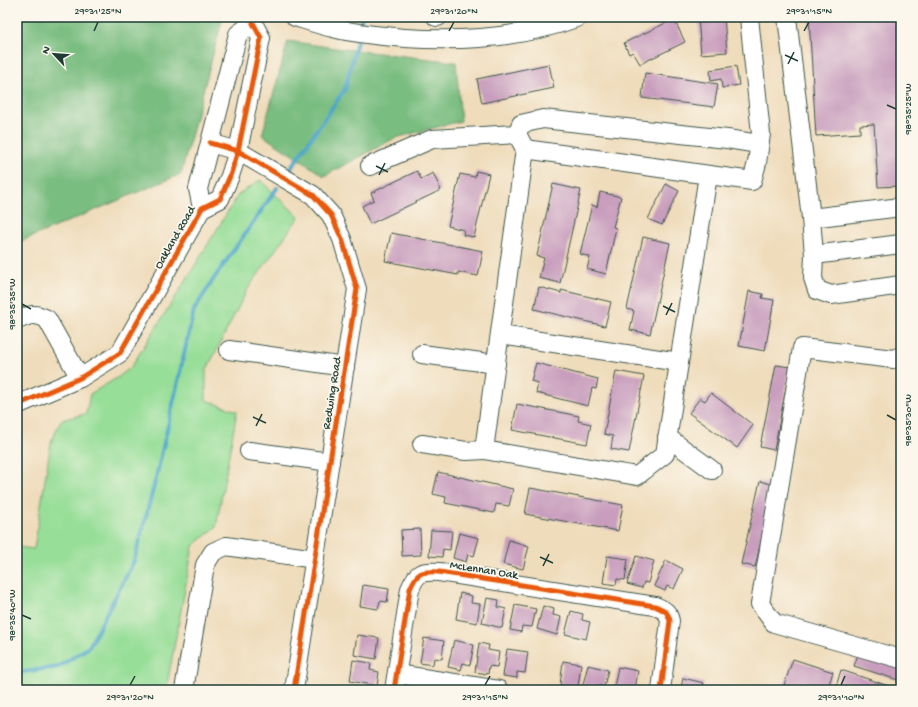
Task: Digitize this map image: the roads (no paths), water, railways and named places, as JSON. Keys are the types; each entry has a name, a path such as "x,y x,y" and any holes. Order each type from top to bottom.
{"street":[{"path":"295,17 334,28 383,36 436,40 479,39 515,35 579,17"},
{"path":"370,166 432,139 521,142 708,175 752,181 757,163 761,134 749,17"},
{"path":"787,17 811,218 814,255 813,278 817,290 831,295 901,285"},
{"name":"Oakland Road","path":"17,405 80,378 120,353 202,208 220,198 230,176 238,152 261,38 254,20 238,34 198,189 202,208"},
{"path":"484,450 500,335 521,142 521,124 543,119 727,139 759,144"},
{"name":"Redwing Road","path":"210,143 238,152 313,195 331,215 342,239 357,289 294,690"},
{"path":"422,444 466,452 484,450 637,476 665,454 708,175"},
{"path":"811,218 901,207"},
{"path":"814,255 901,244"},
{"path":"17,320 28,315 38,314 47,318 80,378"},
{"path":"500,335 679,362"},
{"path":"901,356 893,359 802,348 760,604 774,623 901,658"},
{"path":"229,350 345,367"},
{"path":"422,354 496,364"},
{"path":"667,437 712,470"},
{"path":"250,451 330,462"},
{"path":"184,690 205,565 213,552 226,546 315,559"},
{"name":"McLennan Oak","path":"395,682 410,589 414,578 424,571 439,572 648,605 665,610 669,614 670,621 661,690"},
{"path":"395,682 499,690"}],"waterway":[{"path":"359,28 362,17"},
{"path":"290,169 345,89 358,37"},
{"path":"17,673 58,667 89,647 134,561 156,478 194,310 277,188"}]}
